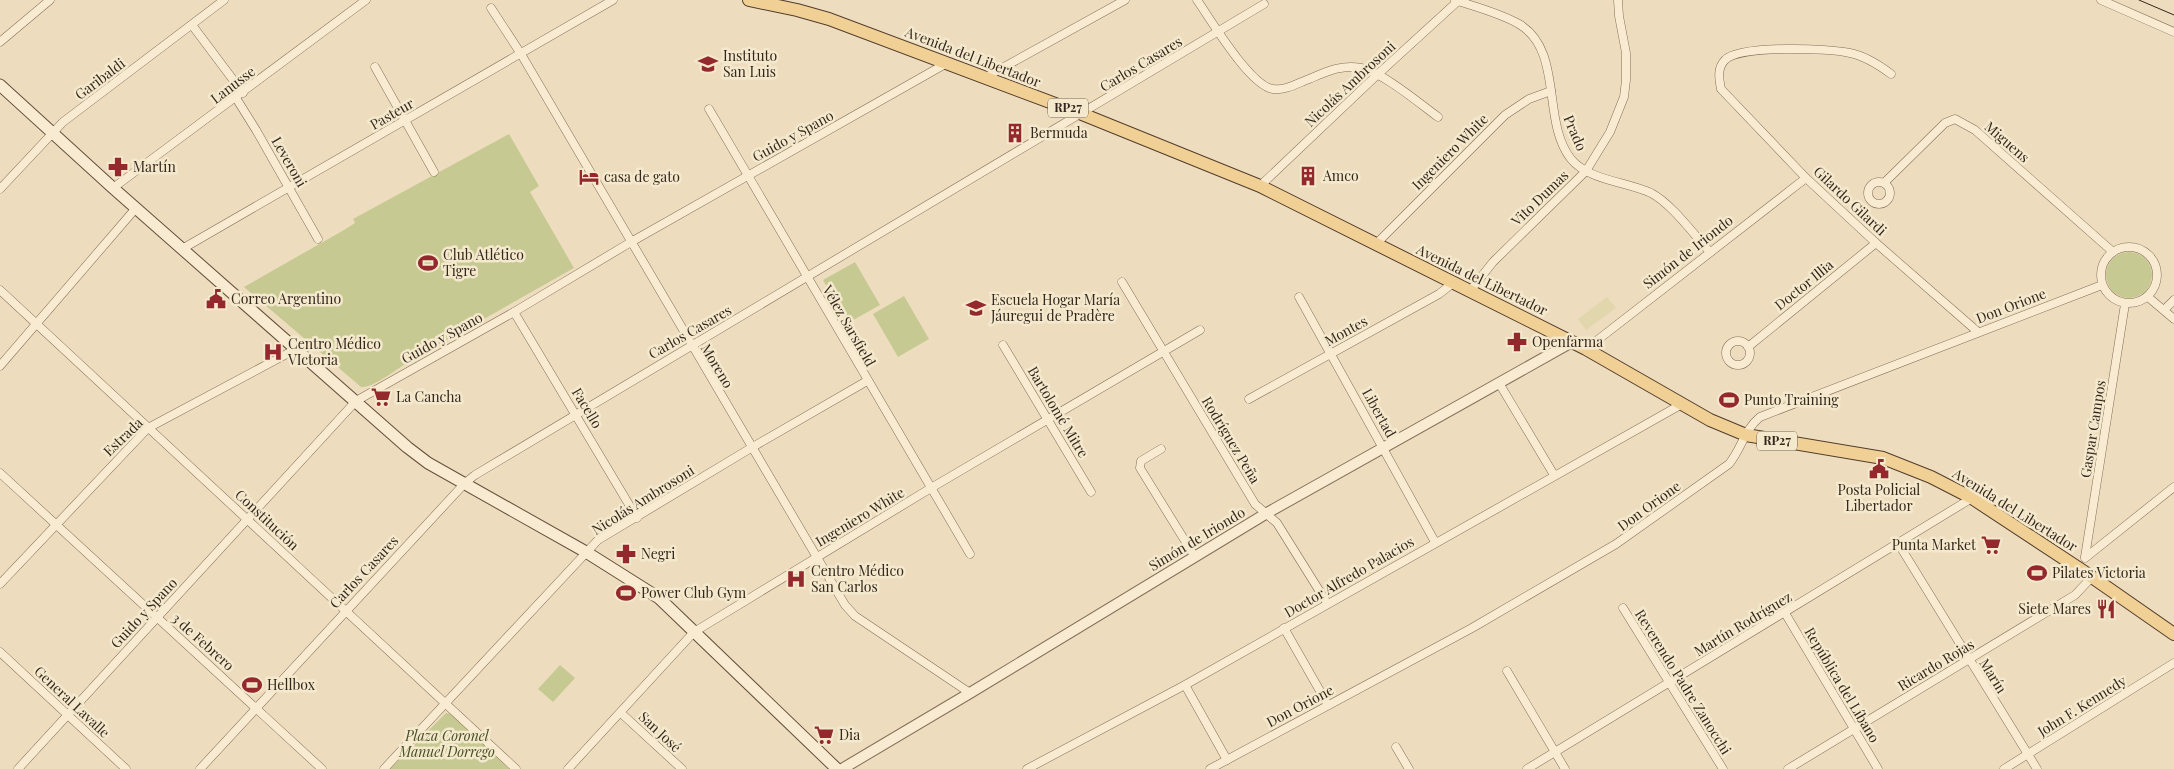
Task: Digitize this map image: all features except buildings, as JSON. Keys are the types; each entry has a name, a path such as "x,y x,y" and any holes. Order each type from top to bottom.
{"main road":[{"name":"Avenida del Libertador","path":"749,0 798,5 829,19 1082,114 1260,186 1586,349 1710,420 1746,435 1883,458 1906,466 1972,498 2082,562 2092,576 2174,634"},
{"path":"0,85 113,188 356,402 428,462 644,587 675,612 837,769"}],"street":[{"path":"0,42 50,0"},
{"name":"Garibaldi","path":"0,189 63,122 224,0"},
{"name":"Lanusse","path":"113,188 366,0"},
{"name":"Pasteur","path":"182,248 613,0"},
{"path":"986,78 1125,0"},
{"path":"1197,0 1248,73 1260,84 1272,89 1288,88 1341,68 1361,68 1377,75 1438,117"},
{"name":"Prado","path":"1456,0 1509,19 1531,33 1546,61 1552,108 1563,143 1572,159 1586,172 1652,194 1666,204 1710,252"},
{"name":"Nicolás Ambrosoni","path":"1260,186 1456,0"},
{"name":"Vito Dumas","path":"1470,291 1493,262 1586,172 1610,132 1624,98 1626,53 1618,0"},
{"path":"2101,0 2174,32"},
{"name":"Carlos Casares","path":"200,769 345,611 465,483 475,475 1264,4"},
{"name":"Moreno","path":"490,8 520,54 845,606 855,616 970,693"},
{"path":"192,25 243,93"},
{"name":"Gilardo Gilardi","path":"1891,74 1878,65 1852,53 1822,49 1782,49 1732,55 1725,59 1720,67 1719,77 1722,89 1806,178 1876,243 1978,332"},
{"name":"Guido y Spano","path":"18,769 356,402 514,312 631,242 947,63"},
{"path":"375,67 434,172"},
{"name":"Ingeniero White","path":"1376,244 1505,116 1529,98 1551,91"},
{"name":"Leveroni","path":"236,98 290,187 318,239"},
{"name":"Vélez Sarsfield","path":"709,109 970,554"},
{"name":"Miguens","path":"1884,183 1945,123 1955,119 1975,130 2113,252"},
{"name":"Simón de Iriondo","path":"1586,349 1806,178"},
{"path":"0,366 136,208"},
{"name":"Doctor Illia","path":"1748,347 1876,243"},
{"path":"2122,248 2140,249 2149,254 2155,262 2158,280 2154,290 2148,297 2141,301 2125,304 2111,297 2102,285 2102,267 2106,258 2113,252 2122,248"},
{"name":"Rodríguez Peña","path":"1122,282 1255,504 1277,523 1327,604"},
{"name":"Montes","path":"1249,399 1439,294 1452,283"},
{"name":"Don Orione","path":"1210,769 1472,628 1616,544 1729,464 1737,454 1749,426 1760,417 2102,285"},
{"name":"Constitución","path":"0,290 516,769"},
{"name":"Libertad","path":"1299,297 1435,542"},
{"path":"2148,297 2174,319"},
{"path":"2164,310 2174,300"},
{"name":"Gaspar Campos","path":"2082,562 2125,304"},
{"name":"Facello","path":"514,312 637,518"},
{"name":"Ingeniero White","path":"568,769 622,713 694,632 1162,350 1200,330"},
{"name":"Simón de Iriondo","path":"842,769 1267,513 1572,342"},
{"name":"Bartolomé Mitre","path":"1003,345 1091,492"},
{"name":"Estrada","path":"0,584 148,428 296,349"},
{"name":"Nicolás Ambrosoni","path":"384,769 598,540 867,381"},
{"path":"1499,383 1554,475"},
{"name":"Doctor Alfredo Palacios","path":"1027,769 1185,684 1682,404"},
{"path":"1161,449 1141,461 1140,468 1195,557"},
{"name":"3 de Febrero","path":"0,473 322,769"},
{"path":"2082,562 2174,487"},
{"name":"Martín Rodríguez","path":"1527,769 1785,614 1972,498"},
{"name":"Marín","path":"1898,543 2037,769"},
{"name":"Ricardo Rojas","path":"1788,769 2075,596 2092,576"},
{"name":"Reverendo Padre Zanocchi","path":"1623,608 1723,769"},
{"name":"República del Líbano","path":"1785,614 1878,769"},
{"path":"1284,628 1328,705"},
{"name":"General Lavalle","path":"0,652 126,769"},
{"name":"John F. Kennedy","path":"2004,769 2174,663"},
{"path":"1507,671 1565,769"},
{"path":"1185,684 1227,760"},
{"name":"San José","path":"622,713 682,769"},
{"path":"1396,747 1409,769"}],"shaded area":[{"path":"1607,297 1616,308 1586,330 1578,319"}],"green space":[{"name":"Club Atlético Tigre","path":"509,134 539,186 530,192 574,268 422,354 419,350 414,353 415,357 366,387 361,387 244,287 344,230 355,223 353,219"},
{"path":"2124,252 2134,252 2148,262 2152,275 2148,288 2142,294 2134,298 2124,298 2110,288 2106,280 2106,270 2116,256"},
{"path":"855,262 880,305 848,323 823,280"},
{"path":"904,296 929,339 898,357 873,314"},
{"path":"560,665 575,678 553,702 538,689"},
{"name":"Plaza Coronel Manuel Dorrego","path":"446,713 451,714 509,769 390,769"}],"tram line":[{"path":"2139,0 2174,15"}],"place":[{"name":"Instituto San Luis","path":"708,64"},
{"name":"Bermuda","path":"1015,133"},
{"name":"Martín","path":"118,167"},
{"name":"Amco","path":"1308,176"},
{"name":"casa de gato","path":"589,177"},
{"name":"Club Atlético Tigre","path":"428,263"},
{"name":"Correo Argentino","path":"216,299"},
{"name":"Escuela Hogar María Jáuregui de Pradère","path":"976,308"},
{"name":"Openfarma","path":"1517,342"},
{"name":"Centro Médico VIctoria","path":"273,352"},
{"name":"La Cancha","path":"381,397"},
{"name":"Punto Training","path":"1729,400"},
{"name":"Posta Policial Libertador","path":"1879,469"},
{"name":"Punta Market","path":"1991,545"},
{"name":"Negri","path":"626,554"},
{"name":"Pilates Victoria","path":"2037,573"},
{"name":"Centro Médico San Carlos","path":"796,579"},
{"name":"Power Club Gym","path":"626,593"},
{"name":"Siete Mares","path":"2106,609"},
{"name":"Hellbox","path":"252,685"},
{"name":"Dia","path":"824,735"}]}
